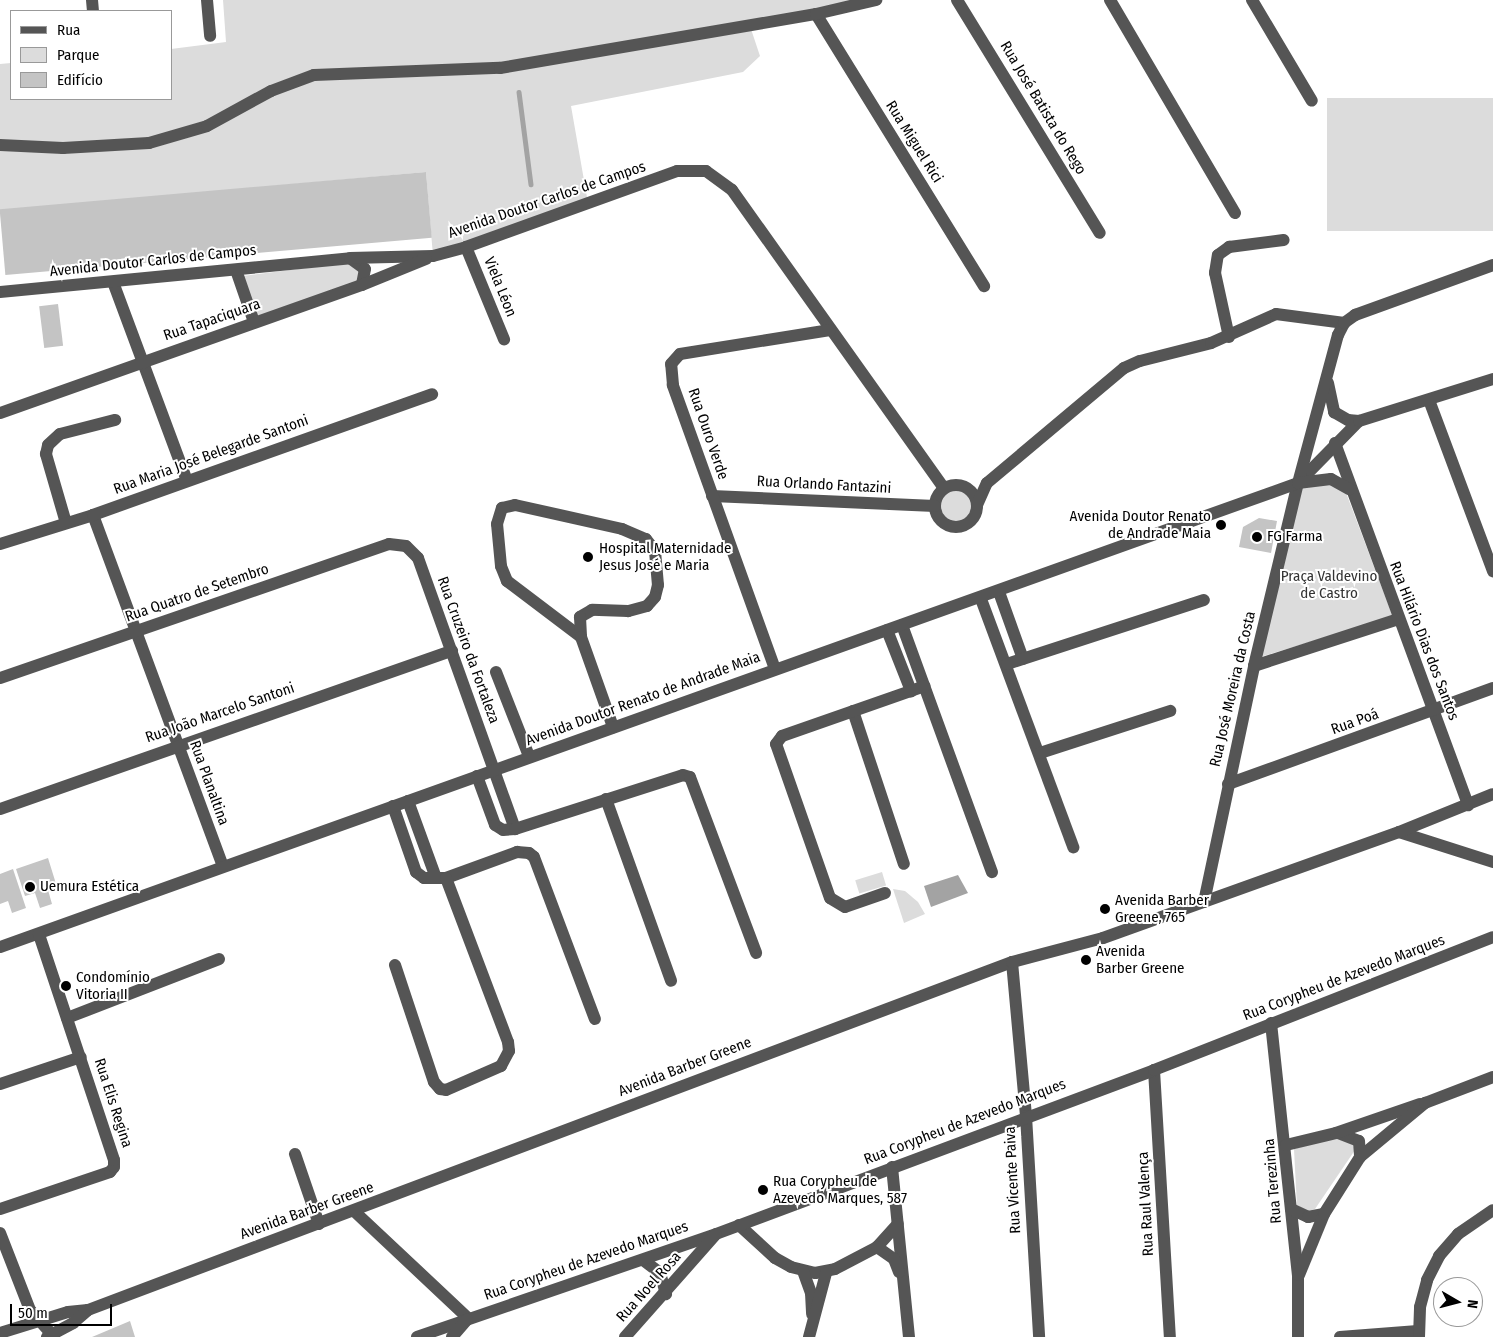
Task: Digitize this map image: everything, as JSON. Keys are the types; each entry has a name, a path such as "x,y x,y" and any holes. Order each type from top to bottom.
{"street":[{"path":"207,0 210,36"},
{"path":"0,145 110,147 149,143 207,126 271,90 314,75 500,68 816,14 876,0"},
{"name":"Rua José Batista do Rego","path":"958,0 1100,233"},
{"path":"1110,0 1235,213"},
{"path":"1252,0 1312,101"},
{"name":"Rua Miguel Rici","path":"816,14 984,286"},
{"name":"Avenida Doutor Carlos de Campos","path":"0,292 350,258 433,256 466,247 677,171 706,170 732,190 944,488"},
{"path":"1229,337 1216,273 1218,255 1229,247 1284,240"},
{"name":"Viela Léon","path":"466,247 504,339"},
{"name":"Rua Tapaciquara","path":"0,413 141,361 362,286 433,256"},
{"path":"350,258 365,269 362,286"},
{"path":"987,483 944,488 935,506 944,523 957,527 970,522 987,483 1124,368 1140,361 1229,337 1276,314 1344,323 1355,316 1493,265"},
{"path":"236,270 254,322"},
{"path":"113,282 187,481"},
{"name":"Rua José Moreira da Costa","path":"1204,902 1254,666 1298,484 1338,334 1344,323"},
{"name":"Rua Ouro Verde","path":"775,669 712,496 673,385 671,374 674,357 830,330"},
{"path":"1327,376 1330,404 1334,412 1348,420 1359,421 1493,379"},
{"name":"Rua Maria José Belegarde Santoni","path":"0,544 93,515 432,394"},
{"path":"1429,400 1493,572"},
{"path":"66,523 46,454 48,445 60,434 115,420"},
{"path":"1298,484 1335,443 1359,421"},
{"name":"Rua Hilário Dias dos Santos","path":"1335,443 1349,489 1468,805"},
{"path":"1298,484 1331,479 1349,489"},
{"name":"Avenida Doutor Renato de Andrade Maia","path":"0,947 613,726 981,599 1298,484"},
{"path":"960,485 972,491 977,504"},
{"name":"Rua Orlando Fantazini","path":"712,496 935,506"},
{"path":"581,636 507,581 501,566 497,524 502,508 515,505 622,528 646,539 655,551 658,586 655,597 638,610 585,612 580,617 581,636 613,726"},
{"name":"Rua Planaltina","path":"93,515 134,631 223,866"},
{"name":"Rua Quatro de Setembro","path":"0,678 389,544 406,546"},
{"name":"Rua Cruzeiro da Fortaleza","path":"406,546 418,558 515,829"},
{"path":"999,592 1023,659"},
{"path":"981,599 1007,664 1073,847"},
{"path":"1007,664 1204,600"},
{"path":"1254,666 1399,619"},
{"path":"902,625 992,872"},
{"path":"887,630 911,691"},
{"name":"Rua João Marcelo Santoni","path":"0,809 178,744 452,650"},
{"path":"496,672 529,756"},
{"path":"885,893 845,907 830,898 776,749 782,736 925,686"},
{"name":"Rua Poá","path":"1228,784 1493,688"},
{"path":"853,710 904,864"},
{"path":"1040,753 1170,711"},
{"path":"476,776 495,825 503,830 515,829 683,775 690,777 756,953"},
{"name":"Avenida Barber Greene","path":"51,1336 88,1310 1012,962 1104,938 1399,832 1493,794"},
{"path":"606,800 671,981"},
{"path":"394,965 434,1082 440,1089 446,1090 501,1066 509,1051 508,1042 408,801"},
{"path":"393,806 416,872 424,878 441,878 516,852 534,857 595,1019"},
{"path":"1399,832 1493,862"},
{"name":"Rua Elis Regina","path":"0,1209 110,1172 114,1167 81,1057 39,934"},
{"name":"Rua Corypheu de Azevedo Marques","path":"417,1337 716,1234 1026,1116 1154,1070 1493,937"},
{"path":"67,1018 219,959"},
{"name":"Rua Vicente Paiva","path":"1012,962 1026,1116 1039,1337"},
{"name":"Rua Terezinha","path":"1271,1023 1286,1145 1298,1277 1298,1337"},
{"path":"0,1084 81,1057"},
{"name":"Rua Raul Valença","path":"1154,1070 1170,1337"},
{"path":"1286,1145 1336,1133 1493,1077"},
{"path":"1298,1277 1324,1214 1360,1157 1425,1102"},
{"path":"1336,1133 1358,1141 1360,1157"},
{"path":"295,1154 318,1224"},
{"path":"892,1167 909,1337"},
{"path":"1291,1209 1308,1216 1324,1214"},
{"path":"1340,1337 1418,1334 1427,1280 1439,1256 1458,1234 1493,1210"},
{"path":"354,1211 468,1318 452,1337"},
{"path":"739,1225 775,1258 803,1271 826,1273 877,1247 898,1224"},
{"path":"0,1233 30,1310 51,1336"},
{"name":"Rua Noel Rosa","path":"625,1337 666,1294 716,1234"},
{"path":"877,1247 894,1259 904,1289"},
{"path":"0,1260 13,1266"},
{"path":"643,1260 660,1273 666,1294"},
{"path":"803,1271 811,1293 809,1331"},
{"path":"809,1331 826,1273"},
{"name":"Avenida Barber Greene","path":"0,1333 68,1312 88,1310"}],"green space":[{"path":"223,0 876,0 750,26 760,56 743,72 571,106 588,203 433,256 426,172 0,211 0,64 10,63 10,100 172,100 172,49 226,42"},
{"path":"1327,98 1493,98 1493,231 1327,231"},
{"path":"354,262 363,279 256,317 243,276"},
{"name":"Praça Valdevino de Castro","path":"1332,484 1345,490 1393,617 1260,657 1299,488"},
{"path":"956,488 963,489 969,493 973,499 973,513 969,519 963,523 956,524 949,523 943,519 939,513 938,506 939,499 943,493 949,489"},
{"path":"882,872 886,885 859,894 855,880"},
{"path":"893,889 905,891 918,902 925,914 904,923"},
{"path":"1350,1137 1355,1150 1315,1209 1305,1212 1297,1207 1294,1149 1318,1142"}],"shaded area":[{"path":"958,875 968,893 931,907 924,886"}],"building":[{"path":"426,172 432,238 5,275 0,209"},
{"path":"58,304 63,346 44,348 39,306"},
{"name":"FG Farma","path":"1259,518 1277,521 1271,553 1239,547 1243,527"},
{"path":"48,858 57,887 48,890 52,904 40,908 35,893 25,896 16,869"},
{"path":"13,869 26,908 12,913 8,901 0,904 0,874"},
{"path":"130,1321 135,1337 92,1337"}],"waterway":[{"path":"519,92 531,184"}],"place":[{"name":"Avenida Doutor Renato de Andrade Maia","path":"1221,525"},
{"name":"FG Farma","path":"1257,537"},
{"name":"Hospital Maternidade Jesus José e Maria","path":"588,557"},
{"name":"Uemura Estética","path":"30,887"},
{"name":"Avenida Barber Greene, 765","path":"1105,909"},
{"name":"Avenida Barber Greene","path":"1086,960"},
{"name":"Condomínio Vitoria II","path":"66,986"},
{"name":"Rua Corypheu de Azevedo Marques, 587","path":"763,1190"}]}
